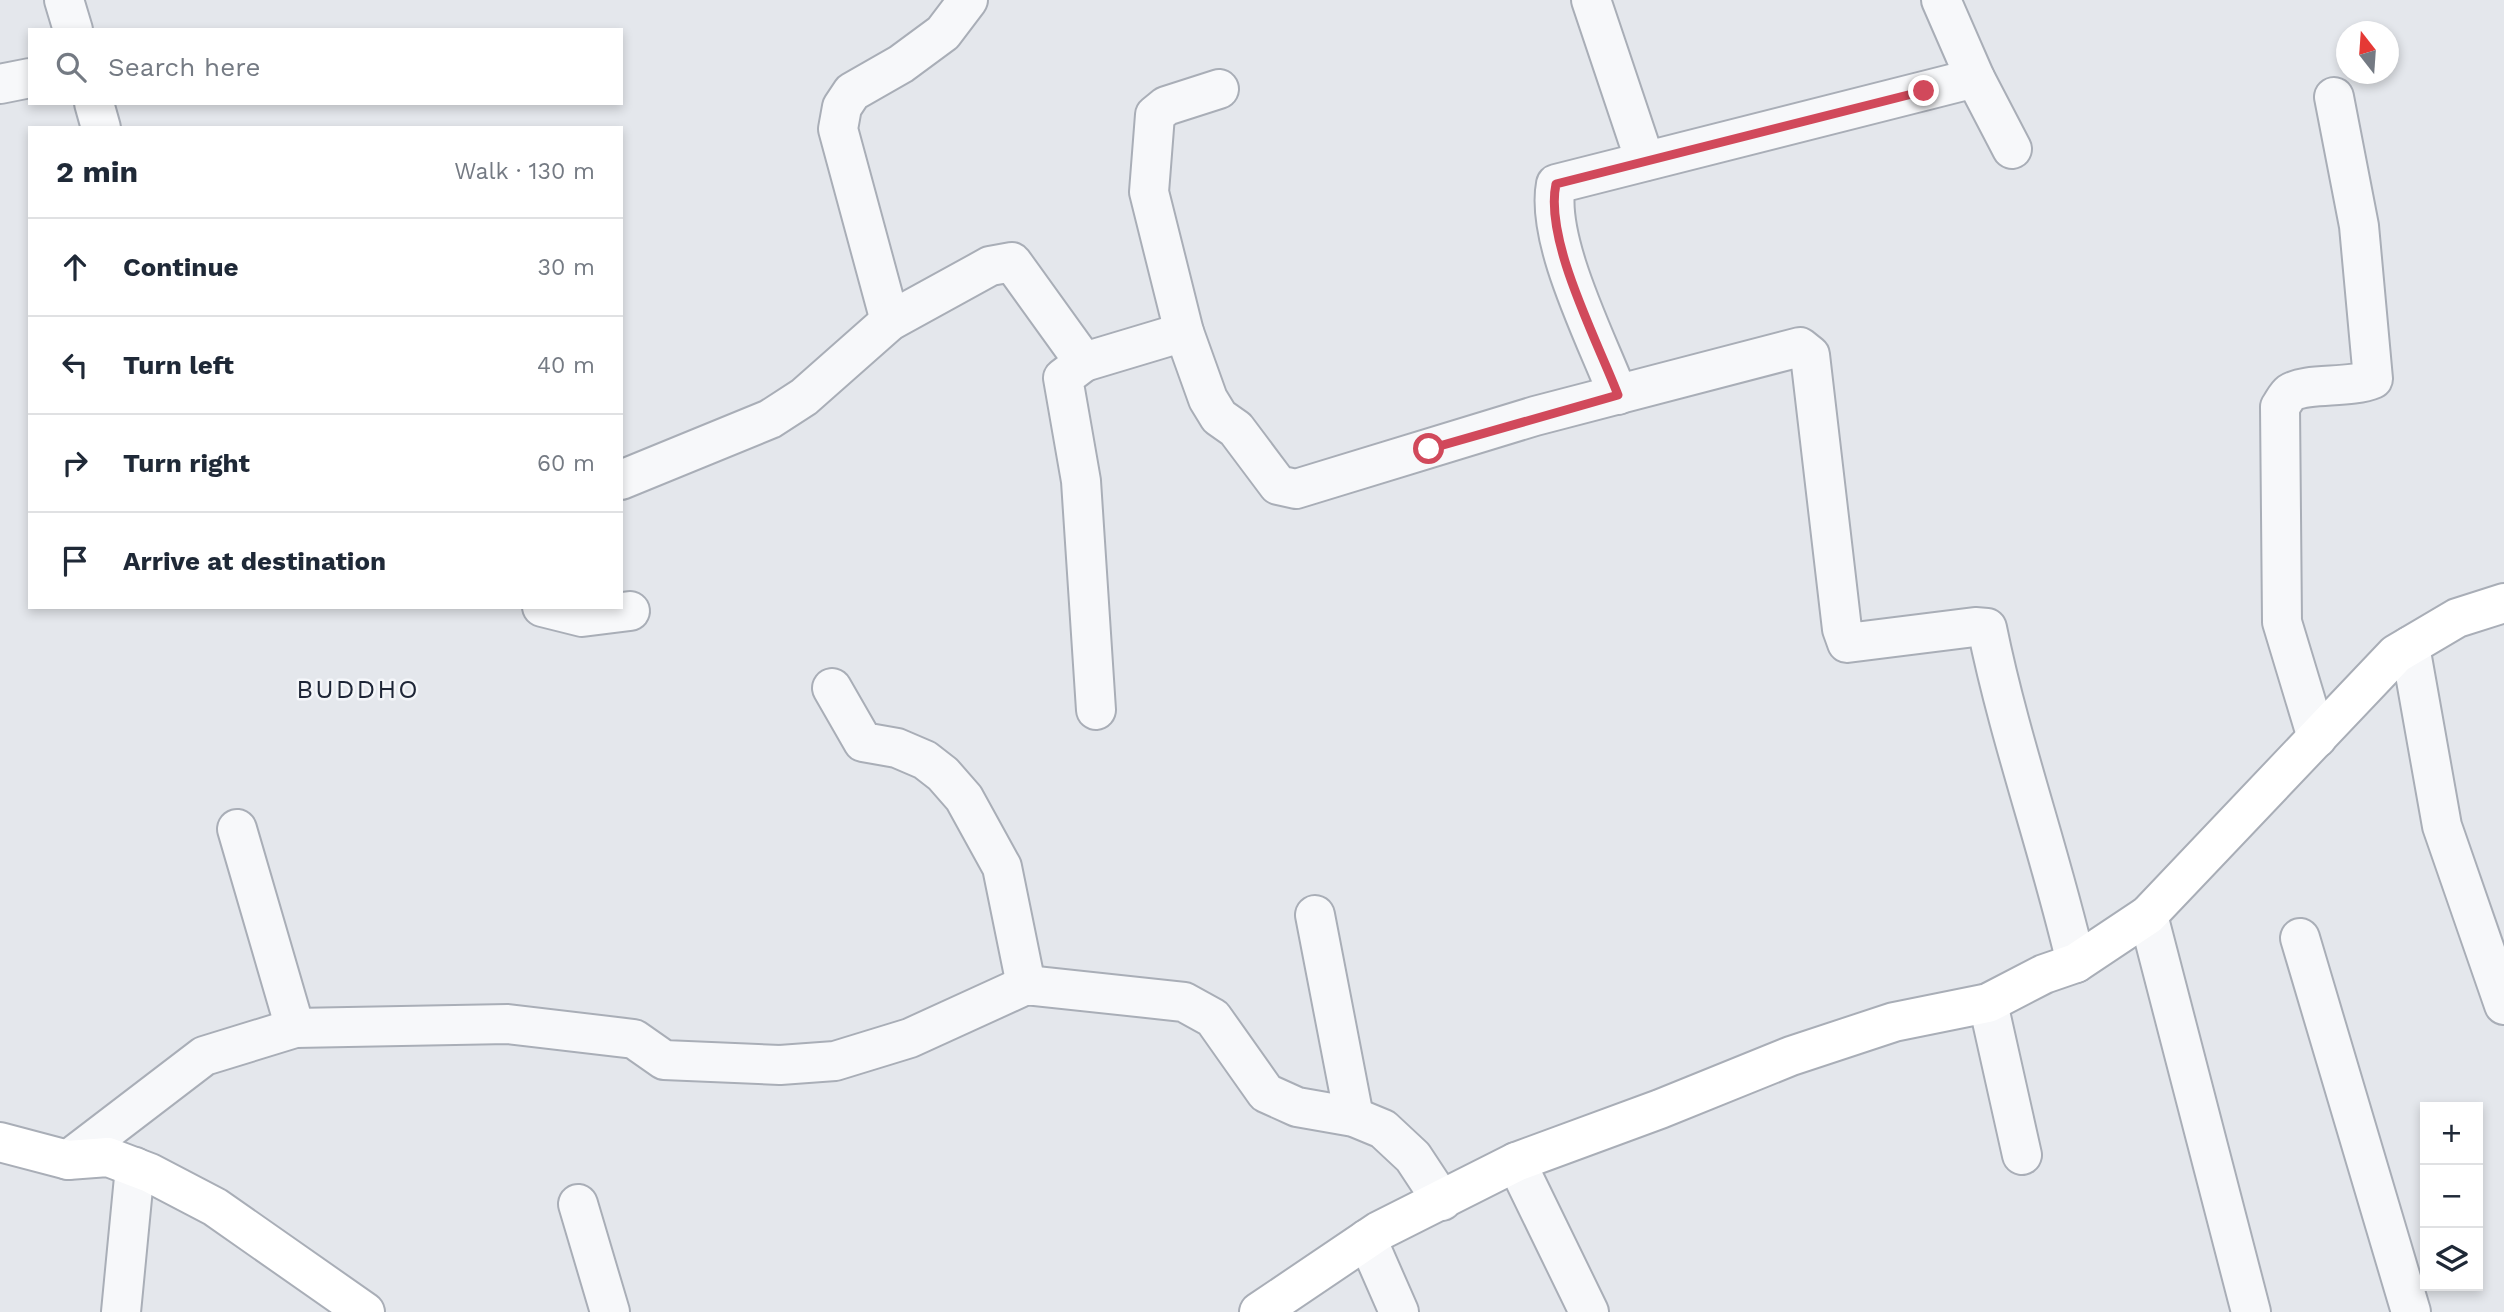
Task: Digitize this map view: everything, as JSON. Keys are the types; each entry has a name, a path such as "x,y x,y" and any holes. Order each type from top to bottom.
{"street":[{"path":"64,0 72,28"},
{"path":"890,321 838,129 842,107 852,92 901,64 943,33 968,0"},
{"path":"1591,0 1645,161"},
{"path":"1941,0 1975,78 2012,149"},
{"path":"0,84 28,78"},
{"path":"1618,395 1562,251 1552,200 1556,184 1975,78"},
{"path":"1219,89 1167,106 1155,115 1149,192 1184,332 1208,399 1219,417 1236,429 1278,485 1296,489 1618,395 1800,347 1810,355 1842,629 1847,643 1975,626 1987,628 1999,686 2042,830 2076,963"},
{"path":"2317,738 2282,622 2280,407 2289,394 2300,390 2359,385 2373,379 2359,226 2334,97"},
{"path":"95,105 100,126"},
{"path":"623,479 770,419 804,397 890,321 990,266 1012,262 1084,362"},
{"path":"1096,710 1081,481 1063,378 1084,362 1184,332"},
{"path":"1258,1312 1367,1239 1516,1162 1660,1110 1791,1056 1894,1023 1989,1003 2044,974 2076,963 2148,915 2396,654 2458,618 2504,603"},
{"path":"549,609 582,618 630,611"},
{"path":"2410,646 2442,826 2504,1004"},
{"path":"832,688 863,742 897,748 925,760 943,774 964,798 1002,867 1004,890 1026,985"},
{"path":"237,829 295,1028"},
{"path":"1315,915 1354,1118"},
{"path":"2148,915 2251,1312"},
{"path":"2300,938 2410,1312"},
{"path":"68,1160 204,1056 295,1028 508,1024 635,1038 664,1060 780,1065 835,1062 910,1038 1026,985 1185,1002 1213,1017 1266,1093 1297,1107 1354,1118 1382,1129 1413,1157 1442,1201"},
{"path":"1989,1003 2022,1155"},
{"path":"0,1142 68,1160 108,1157 135,1167 215,1207 365,1312"},
{"path":"1516,1162 1589,1312"},
{"path":"121,1312 135,1167"},
{"path":"578,1204 610,1312"},
{"path":"1367,1239 1399,1312"}],"district":[{"name":"BUDDHO","path":"358,689"}],"route":[{"path":"1429,449 1535,416 1618,395 1562,251 1552,200 1556,184 1924,91"}]}
